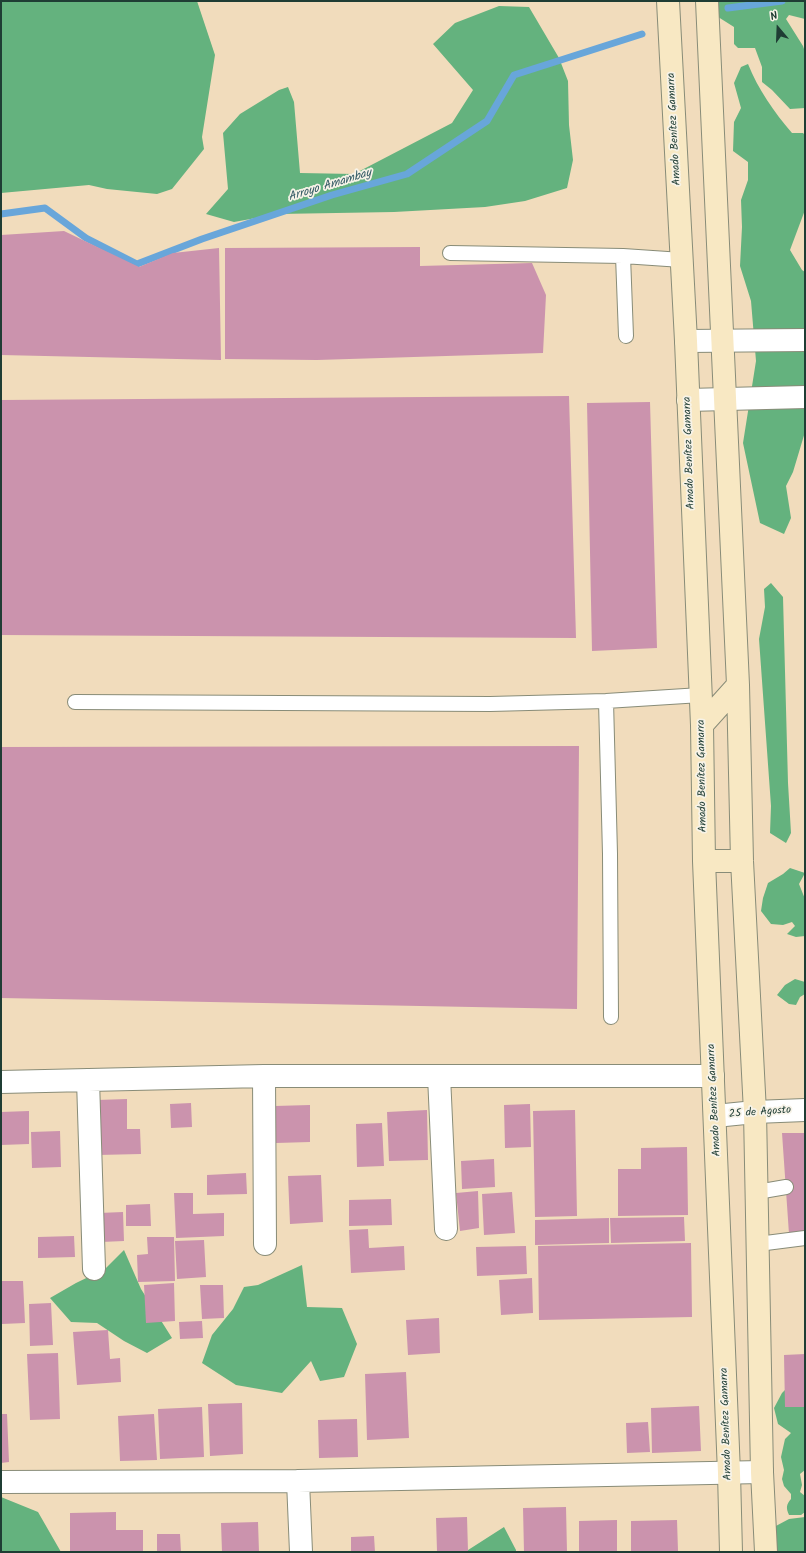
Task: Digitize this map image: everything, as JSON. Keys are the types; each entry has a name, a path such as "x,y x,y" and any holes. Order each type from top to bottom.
{"main road":[{"name":"Amado Benítez Gamarra","path":"668,1 686,341 702,725 704,861 730,1473 731,1552"},
{"path":"707,1 738,685 742,861 755,1112 762,1472 766,1552"},
{"path":"702,725 738,685"},
{"path":"704,861 742,861"}],"street":[{"path":"686,341 805,340"},
{"path":"688,400 805,397"},
{"path":"1,1082 264,1076 713,1076"},
{"path":"264,1076 265,1244"},
{"path":"439,1076 446,1229"},
{"path":"88,1080 94,1269"},
{"name":"25 de Agosto","path":"716,1116 755,1112 805,1110"},
{"path":"1,1482 298,1481 762,1472"},
{"path":"298,1481 301,1552"}],"lane":[{"path":"450,253 623,256 682,260"},
{"path":"623,256 626,336"},
{"path":"75,702 490,704 606,701 700,695"},
{"path":"606,701 610,854 611,1017"},
{"path":"757,1192 786,1187"},
{"path":"758,1244 805,1238"}],"green space":[{"path":"1,1 197,1 215,55 202,137 204,149 172,189 157,194 107,189 89,185 1,193"},
{"path":"713,1 805,1 805,19 789,15 786,19 803,46 805,52 805,108 790,109 762,82 762,67 755,48 738,48 734,44 734,27 715,15"},
{"path":"499,6 529,7 559,58 568,81 569,125 573,160 567,188 525,201 485,207 394,212 278,214 234,222 206,214 228,189 223,133 240,114 279,90 288,87 294,102 300,173 354,174 452,123 473,90 433,44 455,23"},
{"path":"748,64 762,91 785,125 792,133 803,133 805,135 805,210 790,250 802,270 805,272 805,432 793,472 786,486 791,518 784,534 760,523 743,443 756,361 751,301 740,266 742,227 741,200 748,180 748,162 733,151 734,122 741,108 734,83 741,67"},
{"path":"771,583 783,597 788,783 791,833 786,843 770,833 771,806 759,639 765,607 764,589"},
{"path":"790,868 805,873 799,884 805,899 805,936 796,937 787,934 795,926 792,922 783,925 771,924 761,911 763,898 768,883"},
{"path":"795,979 805,982 805,994 800,997 796,1005 789,1004 777,995 785,985"},
{"path":"124,1250 141,1289 172,1338 147,1353 124,1341 97,1323 71,1322 50,1298 105,1269"},
{"path":"302,1265 307,1307 342,1308 357,1344 344,1377 320,1381 311,1361 282,1393 236,1385 202,1363 212,1335 233,1309 244,1287 258,1285"},
{"path":"790,1385 805,1387 805,1470 800,1474 802,1485 800,1492 805,1496 805,1512 801,1515 789,1515 787,1510 787,1505 791,1499 791,1494 784,1486 782,1479 784,1470 781,1457 785,1439 791,1433 778,1424 774,1408 782,1393"},
{"path":"1,1497 38,1512 61,1552 1,1552"},
{"path":"805,1517 805,1552 770,1552 774,1527 789,1519"},
{"path":"504,1527 516,1552 465,1552"}],"building":[{"path":"64,231 139,267 173,253 219,248 221,360 1,355 1,235"},
{"path":"420,247 420,266 532,263 546,295 543,353 317,360 225,359 225,248"},
{"path":"569,396 576,638 1,635 1,400"},
{"path":"650,402 657,648 592,651 587,403"},
{"path":"579,746 577,1009 1,998 1,747"},
{"path":"127,1099 127,1129 140,1129 141,1154 98,1155 97,1100"},
{"path":"191,1103 192,1127 171,1128 170,1104"},
{"path":"530,1104 531,1147 505,1148 504,1105"},
{"path":"310,1105 310,1142 276,1143 275,1106"},
{"path":"427,1110 428,1160 389,1161 387,1112"},
{"path":"575,1110 577,1216 535,1217 533,1111"},
{"path":"29,1111 29,1144 1,1145 1,1112"},
{"path":"382,1123 384,1166 357,1167 356,1124"},
{"path":"60,1131 61,1167 32,1168 31,1132"},
{"path":"782,1133 805,1133 805,1234 789,1234"},
{"path":"687,1147 688,1215 618,1216 618,1169 641,1169 641,1148"},
{"path":"494,1159 495,1187 462,1189 461,1161"},
{"path":"246,1173 247,1194 207,1195 207,1175"},
{"path":"321,1175 323,1222 290,1224 288,1176"},
{"path":"478,1191 479,1228 460,1231 456,1193"},
{"path":"512,1192 515,1233 484,1235 482,1194"},
{"path":"174,1193 193,1193 193,1214 224,1213 224,1236 176,1238"},
{"path":"391,1199 392,1225 349,1226 349,1200"},
{"path":"150,1204 151,1226 126,1226 126,1205"},
{"path":"123,1212 124,1241 101,1242 99,1213"},
{"path":"684,1217 685,1241 611,1243 610,1218"},
{"path":"609,1218 609,1243 535,1245 535,1220"},
{"path":"368,1229 369,1248 404,1246 405,1270 351,1273 349,1230"},
{"path":"74,1236 75,1257 38,1258 38,1237"},
{"path":"147,1237 174,1237 175,1281 138,1282 137,1255 148,1254"},
{"path":"204,1240 206,1277 177,1279 175,1241"},
{"path":"691,1243 692,1317 539,1320 538,1246"},
{"path":"526,1246 527,1274 477,1276 476,1247"},
{"path":"532,1278 533,1313 501,1315 499,1280"},
{"path":"1,1281 23,1281 25,1323 2,1324"},
{"path":"174,1283 175,1321 146,1323 144,1285"},
{"path":"200,1285 223,1285 224,1318 202,1319"},
{"path":"51,1303 53,1345 30,1346 29,1304"},
{"path":"439,1318 440,1353 408,1355 406,1320"},
{"path":"202,1321 203,1338 180,1339 179,1322"},
{"path":"108,1330 110,1359 120,1358 121,1382 77,1385 73,1332"},
{"path":"58,1353 60,1419 30,1420 27,1354"},
{"path":"805,1354 805,1407 785,1407 784,1355"},
{"path":"406,1372 409,1438 367,1440 365,1374"},
{"path":"242,1403 243,1454 210,1456 208,1404"},
{"path":"699,1406 701,1451 652,1453 651,1408"},
{"path":"202,1407 204,1457 160,1459 158,1409"},
{"path":"1,1414 7,1414 9,1462 1,1463"},
{"path":"154,1414 157,1460 120,1461 118,1416"},
{"path":"357,1419 358,1457 319,1458 318,1420"},
{"path":"648,1422 650,1452 627,1453 626,1423"},
{"path":"566,1507 567,1552 524,1552 523,1508"},
{"path":"116,1512 116,1530 143,1530 143,1552 70,1552 70,1513"},
{"path":"467,1517 468,1551 437,1551 436,1518"},
{"path":"617,1520 617,1552 579,1552 579,1521"},
{"path":"677,1520 678,1551 631,1551 631,1521"},
{"path":"258,1522 259,1552 222,1552 221,1523"},
{"path":"157,1534 180,1534 181,1552 157,1552"},
{"path":"374,1536 375,1552 351,1552 351,1537"}],"waterway":[{"name":"Arroyo Amambay","path":"728,8 782,1"},
{"name":"Arroyo Amambay","path":"1,214 45,208 86,238 137,264 202,239 332,195 407,174 487,121 514,75 642,34"}]}
